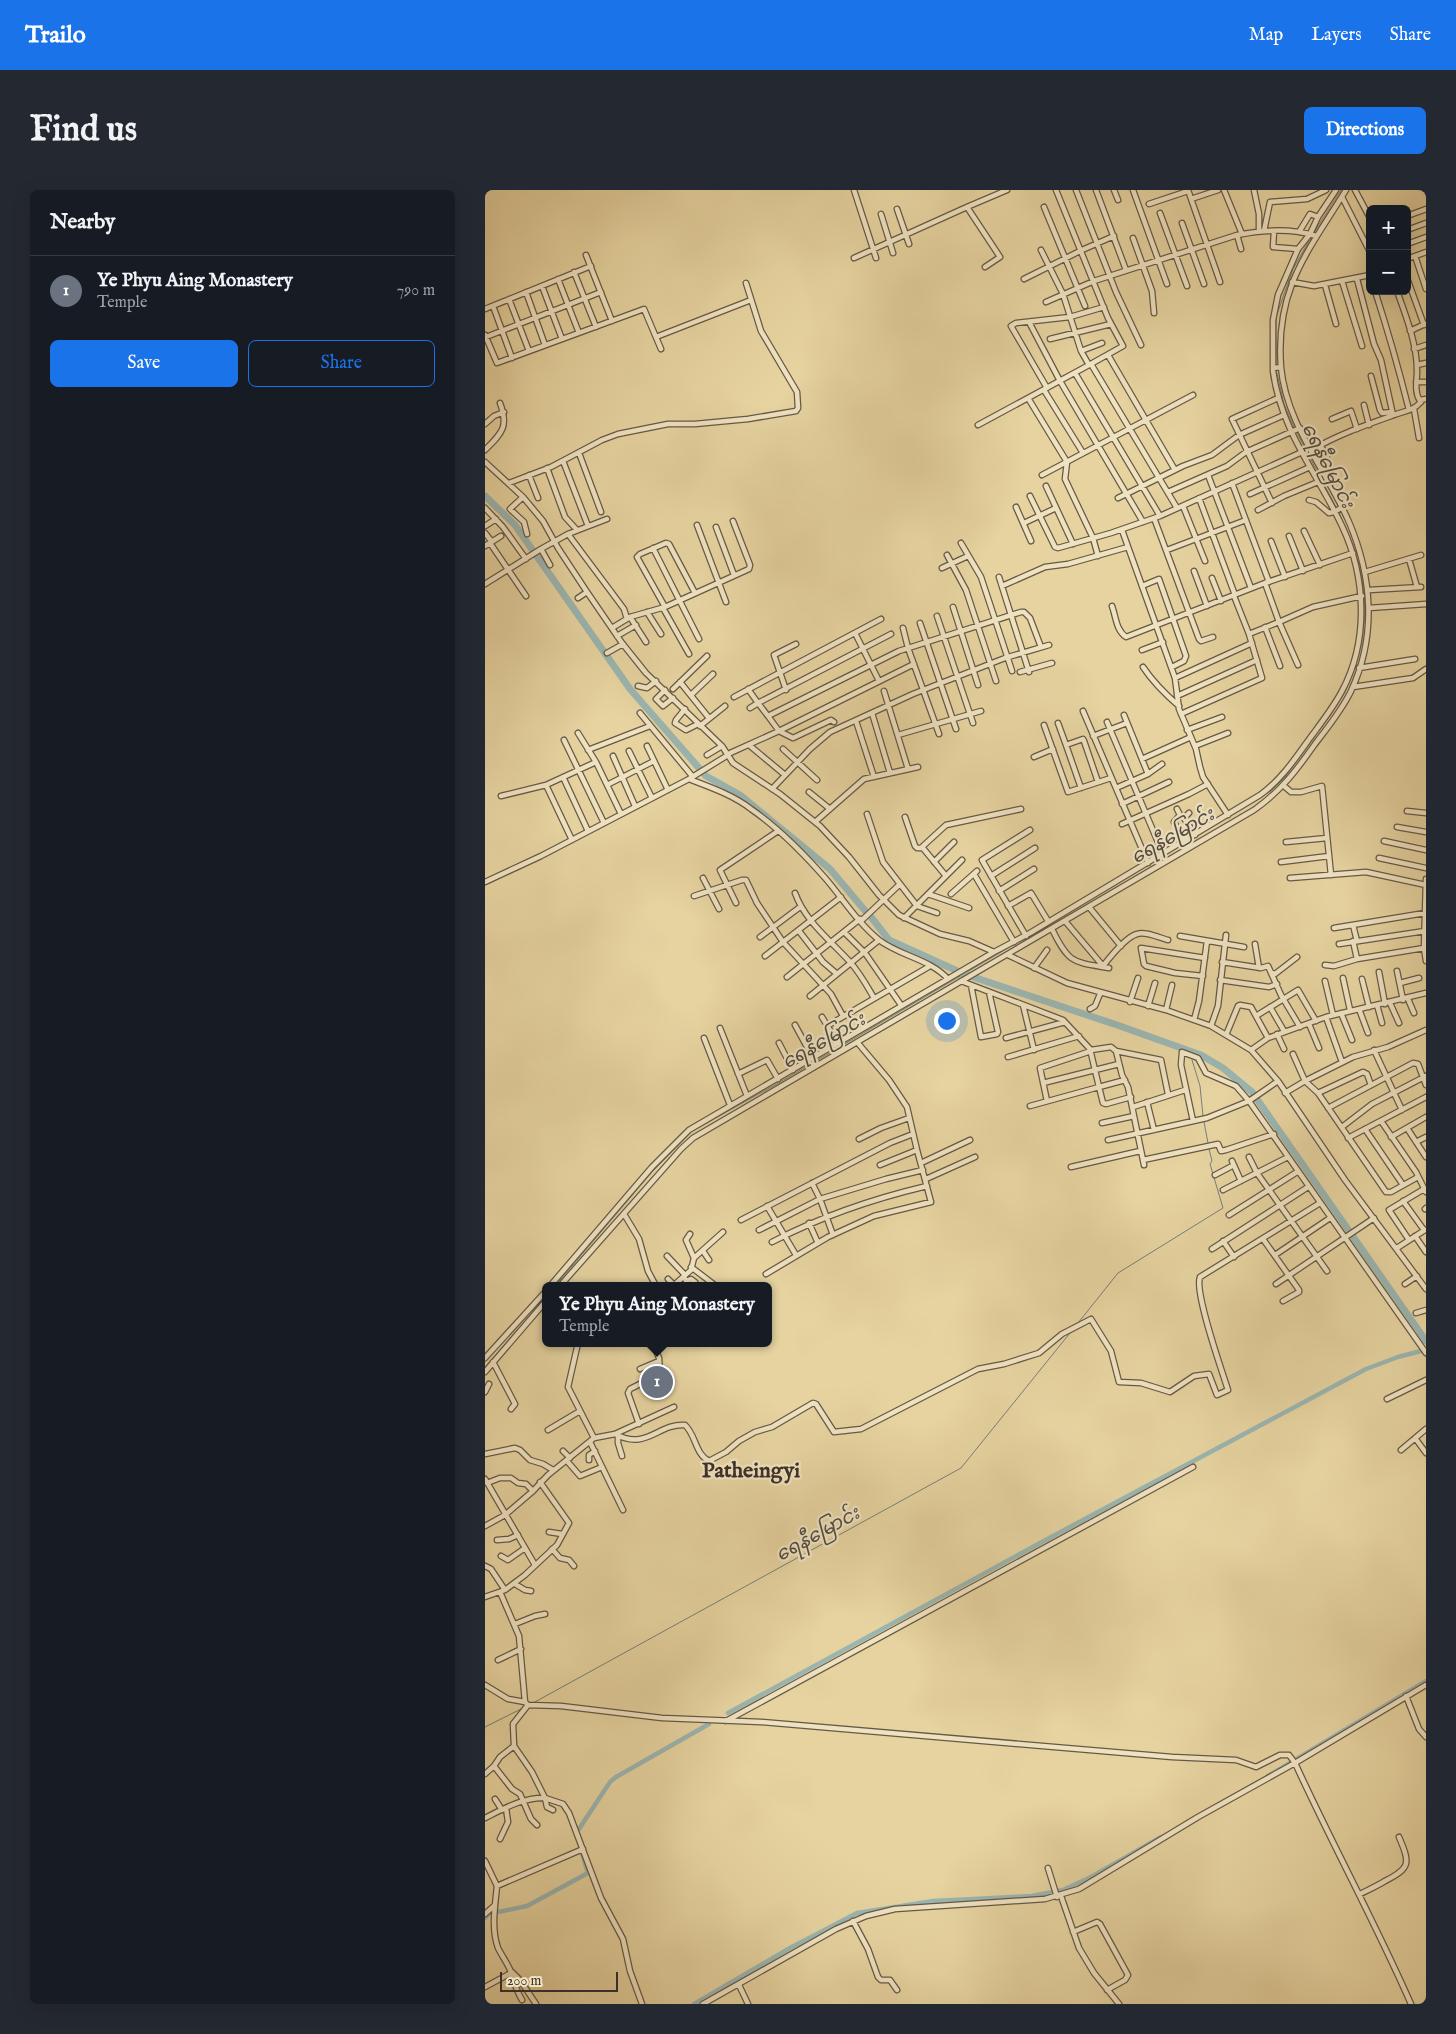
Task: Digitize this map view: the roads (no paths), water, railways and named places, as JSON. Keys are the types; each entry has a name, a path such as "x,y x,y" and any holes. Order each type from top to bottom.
{"street":[{"path":"854,190 876,258"},
{"path":"854,258 1007,190"},
{"path":"978,425 1123,346 1103,307 1082,250 1056,190"},
{"path":"1076,190 1123,308 1141,345"},
{"path":"1096,190 1126,270"},
{"path":"1114,190 1118,200"},
{"path":"1133,190 1167,284"},
{"path":"1149,204 1188,190 1220,282"},
{"path":"1191,199 1218,190"},
{"path":"1224,190 1240,235 1241,249"},
{"path":"1254,190 1259,214 1258,231"},
{"path":"1258,231 1270,202 1307,199 1327,190"},
{"path":"553,1282 646,1174 689,1130 901,1005 1025,936 1270,788 1283,774 1330,712 1343,690 1351,671 1361,625 1362,596 1349,523 1299,428 1287,399 1281,368 1281,320 1292,282 1313,235 1318,217 1336,190"},
{"path":"564,1282 681,1149 693,1138 1269,800 1284,786 1336,715 1353,687 1359,668 1367,636 1369,590 1365,572 1284,415 1278,398 1273,368 1273,320 1278,295 1298,250 1313,235 1346,190"},
{"path":"1355,190 1366,211"},
{"path":"1341,197 1369,250"},
{"path":"967,207 1000,257 985,267"},
{"path":"1043,207 1085,306"},
{"path":"897,209 909,244"},
{"path":"1411,215 1426,209"},
{"path":"1160,213 1187,286"},
{"path":"881,214 893,253"},
{"path":"1299,232 1310,214 1318,217"},
{"path":"1181,223 1204,284"},
{"path":"1411,229 1426,223"},
{"path":"1046,302 1094,280 1240,235 1258,231 1274,231 1299,232 1313,235"},
{"path":"1274,231 1273,247 1298,250"},
{"path":"1024,279 1114,236"},
{"path":"1411,243 1426,237"},
{"path":"1133,238 1152,291 1154,313"},
{"path":"1041,250 1063,294 1081,352 1131,428 1177,508"},
{"path":"1411,258 1426,252"},
{"path":"587,255 612,321"},
{"path":"1415,256 1426,289"},
{"path":"485,309 591,266"},
{"path":"574,272 596,327"},
{"path":"1292,282 1313,286 1366,276"},
{"path":"557,279 579,333"},
{"path":"1357,279 1374,344 1381,360 1392,413"},
{"path":"1342,281 1361,346"},
{"path":"509,483 563,461 611,436 668,424 695,424 748,419 796,411 798,408 797,392 761,331 746,283"},
{"path":"1325,285 1336,324"},
{"path":"541,286 562,339"},
{"path":"1410,331 1425,324 1411,288"},
{"path":"526,292 545,345"},
{"path":"601,292 485,336 497,363 644,309 661,349"},
{"path":"1376,295 1419,438"},
{"path":"1398,295 1414,349 1419,399"},
{"path":"509,299 529,352"},
{"path":"656,337 751,300"},
{"path":"493,306 512,358"},
{"path":"1083,454 1011,328 1016,323 1070,315 1103,307"},
{"path":"1274,320 1281,320"},
{"path":"1029,322 1060,381 1143,522"},
{"path":"1050,339 1111,324"},
{"path":"1081,352 1102,343"},
{"path":"1414,349 1426,345"},
{"path":"1107,355 1175,470"},
{"path":"1417,365 1426,362"},
{"path":"1273,368 1281,368"},
{"path":"1075,372 1161,516"},
{"path":"1371,376 1379,410 1382,413 1392,413"},
{"path":"1417,382 1426,382"},
{"path":"1042,475 1115,438 1193,394"},
{"path":"1028,398 1067,462 1065,479 1093,538 1098,556"},
{"path":"1273,503 1232,419 1278,398"},
{"path":"1299,446 1320,445 1392,413 1410,408 1419,399 1426,399"},
{"path":"485,450 501,434 505,422 504,412 500,403"},
{"path":"1364,406 1369,424"},
{"path":"1331,419 1351,411 1357,428"},
{"path":"485,424 494,416 504,412"},
{"path":"1118,498 1219,451 1239,435 1284,415"},
{"path":"1168,492 1227,466 1247,452 1299,428"},
{"path":"1320,445 1327,456"},
{"path":"1030,496 1055,547 1073,544 1122,530 1161,516 1302,452"},
{"path":"579,453 601,512"},
{"path":"563,461 588,526"},
{"path":"485,462 523,497 543,521 587,592 633,658 646,673 722,746 733,763 772,789 815,822 849,857 883,900 904,918 940,934 969,941 994,952"},
{"path":"1250,494 1310,467"},
{"path":"547,468 565,517 577,530"},
{"path":"529,475 538,498"},
{"path":"1208,475 1251,588"},
{"path":"1258,510 1284,496 1318,482"},
{"path":"1232,483 1279,622 1298,665"},
{"path":"1046,486 1073,544"},
{"path":"523,497 510,508 523,522 527,534"},
{"path":"1181,714 1262,678 1249,634 1199,498"},
{"path":"1309,500 1316,502 1329,513 1341,508"},
{"path":"1183,506 1205,561"},
{"path":"1017,507 1031,541"},
{"path":"485,508 527,558"},
{"path":"1024,523 1056,508"},
{"path":"1154,518 1200,640 1213,637"},
{"path":"485,526 496,519"},
{"path":"485,584 568,534 607,519"},
{"path":"611,628 629,618 679,601 749,569 750,565 733,520"},
{"path":"1167,550 1246,520"},
{"path":"697,525 726,602"},
{"path":"716,527 734,575"},
{"path":"1122,530 1175,678 1181,714 1195,746 1200,767 1207,784 1228,815"},
{"path":"1304,531 1320,566"},
{"path":"485,534 489,544 526,596"},
{"path":"568,534 646,642"},
{"path":"489,544 501,536"},
{"path":"1289,536 1303,571"},
{"path":"1271,541 1285,577"},
{"path":"689,654 637,557 653,548 666,543 669,544 695,593"},
{"path":"961,543 981,577 1012,671"},
{"path":"1002,586 1045,567 1098,556 1128,547"},
{"path":"653,548 699,639"},
{"path":"539,551 550,565"},
{"path":"1112,606 1115,622 1126,637 1267,582 1320,566 1355,552"},
{"path":"947,555 966,590 996,681"},
{"path":"1365,572 1421,555"},
{"path":"942,568 968,556"},
{"path":"1369,590 1419,587 1409,558"},
{"path":"1194,571 1207,606"},
{"path":"999,577 1028,671"},
{"path":"1212,578 1221,601"},
{"path":"1142,586 1159,579 1186,656 1184,661 1171,667"},
{"path":"577,598 587,592"},
{"path":"1249,634 1313,607 1362,596"},
{"path":"1369,608 1426,604"},
{"path":"953,607 978,685"},
{"path":"647,612 661,634"},
{"path":"768,716 871,664 908,648 1021,612 1028,616 1041,647"},
{"path":"937,616 973,723"},
{"path":"734,697 881,619"},
{"path":"920,623 956,729"},
{"path":"617,636 636,626"},
{"path":"1265,627 1280,666"},
{"path":"903,628 913,664 939,734"},
{"path":"855,633 879,681"},
{"path":"750,708 891,634"},
{"path":"1142,650 1163,642"},
{"path":"1175,678 1252,643"},
{"path":"607,653 623,644"},
{"path":"786,690 774,655 795,644"},
{"path":"772,789 824,736 923,690 1007,657 1049,645"},
{"path":"673,689 707,656"},
{"path":"629,662 633,658"},
{"path":"1359,668 1415,659"},
{"path":"1177,696 1257,660"},
{"path":"1020,672 1052,663"},
{"path":"485,882 572,840 691,778 728,754 779,731 913,664"},
{"path":"1143,667 1153,682 1179,706"},
{"path":"1353,687 1413,678 1426,669"},
{"path":"692,694 713,674"},
{"path":"638,686 647,688 656,681"},
{"path":"680,682 692,694 709,718"},
{"path":"748,689 779,731 793,738 831,720 834,722"},
{"path":"665,690 656,699 657,702 663,706 673,698"},
{"path":"884,691 908,769"},
{"path":"685,709 675,720 675,723 687,730 699,725 725,706"},
{"path":"897,735 981,711"},
{"path":"1083,711 1148,863"},
{"path":"1330,712 1336,715"},
{"path":"640,713 691,778 723,792 751,808 825,878 879,940 943,972 948,978"},
{"path":"872,713 890,773"},
{"path":"1123,715 1148,774"},
{"path":"1187,730 1222,716"},
{"path":"856,721 874,777"},
{"path":"1107,722 1163,854"},
{"path":"1058,723 1081,788"},
{"path":"1093,736 1127,723"},
{"path":"1044,725 1068,792 1111,778"},
{"path":"588,750 650,726"},
{"path":"578,733 596,762 621,814"},
{"path":"1195,746 1228,733"},
{"path":"1141,759 1191,737"},
{"path":"564,740 604,823"},
{"path":"1066,745 1083,740 1098,782"},
{"path":"749,745 785,776"},
{"path":"647,746 668,790"},
{"path":"707,755 722,746"},
{"path":"783,749 817,780"},
{"path":"1035,757 1053,749"},
{"path":"629,751 652,798"},
{"path":"613,756 635,806"},
{"path":"607,785 654,761"},
{"path":"501,796 546,785 596,762"},
{"path":"1115,788 1148,774 1162,764"},
{"path":"815,822 864,779 918,767"},
{"path":"563,777 588,831"},
{"path":"1123,804 1169,782"},
{"path":"1123,824 1207,784"},
{"path":"546,785 572,840"},
{"path":"1284,786 1291,792 1301,792 1322,786 1331,875"},
{"path":"809,792 829,809"},
{"path":"922,848 947,826 1021,809"},
{"path":"1177,809 1179,815 1174,822 1185,841"},
{"path":"1407,812 1426,814"},
{"path":"1189,813 1184,818 1195,835"},
{"path":"867,814 882,858 900,884 917,906 937,913"},
{"path":"905,817 915,846 922,848 946,876"},
{"path":"1397,827 1426,832"},
{"path":"1025,936 981,860 1030,830"},
{"path":"736,903 721,875 721,868 778,832"},
{"path":"1285,842 1327,838"},
{"path":"1384,841 1426,850"},
{"path":"934,862 954,842"},
{"path":"991,876 1035,848"},
{"path":"1281,862 1329,856"},
{"path":"1379,858 1426,868"},
{"path":"904,918 962,860"},
{"path":"999,891 1034,869"},
{"path":"951,894 975,872 1014,942"},
{"path":"1290,878 1366,872 1426,885"},
{"path":"703,878 719,909"},
{"path":"1426,879 1424,948 1426,962"},
{"path":"694,896 746,880 757,903 773,928 802,964 831,994 843,1016"},
{"path":"787,977 830,942 868,915 900,884"},
{"path":"795,893 800,907 807,917 851,963 874,998"},
{"path":"1008,906 1031,893 1048,921"},
{"path":"929,894 969,908"},
{"path":"765,956 841,897"},
{"path":"760,937 800,907"},
{"path":"1089,907 1121,946"},
{"path":"1334,928 1425,913"},
{"path":"1065,921 1101,966"},
{"path":"1353,925 1357,960"},
{"path":"1052,929 1062,949 1073,960 1109,968"},
{"path":"799,931 823,962 837,974"},
{"path":"1339,944 1425,931"},
{"path":"844,932 865,953 901,1005"},
{"path":"1101,966 1121,946 1139,933 1168,940"},
{"path":"1211,1026 1218,1006 1225,935"},
{"path":"1180,936 1243,947"},
{"path":"810,996 879,940"},
{"path":"1194,1020 1203,976 1207,941"},
{"path":"1255,944 1259,968"},
{"path":"1203,976 1175,973 1146,966 1143,964 1140,951 1141,948 1205,958"},
{"path":"1325,965 1334,966 1424,948"},
{"path":"1000,950 1006,956 1055,979 1100,994 1166,1010 1211,1026 1251,1050 1279,1081 1285,1093 1345,1180 1426,1289"},
{"path":"1034,968 1047,950"},
{"path":"1272,973 1275,974 1297,957"},
{"path":"1222,962 1259,968 1268,966 1300,1026"},
{"path":"827,1026 930,966"},
{"path":"1397,971 1405,999 1414,1013"},
{"path":"1379,972 1387,1003 1399,1023"},
{"path":"1130,1002 1138,978"},
{"path":"1343,978 1350,1010"},
{"path":"1400,983 1419,978"},
{"path":"1362,979 1369,1007"},
{"path":"963,980 971,985 1065,1022 1091,1051 1104,1104 1131,1097"},
{"path":"1220,980 1269,988 1277,984"},
{"path":"1325,980 1333,1016"},
{"path":"1148,1006 1155,982"},
{"path":"971,985 981,1037 997,1034 998,1032 989,992"},
{"path":"1166,1010 1173,985"},
{"path":"1256,1016 1282,995 1298,990 1316,1021"},
{"path":"1251,1050 1277,1034 1326,1017 1426,993"},
{"path":"1090,1009 1095,1006 1100,994"},
{"path":"1023,1005 1034,1050"},
{"path":"1226,1035 1239,1005 1250,1007 1268,1038"},
{"path":"1377,1005 1382,1023"},
{"path":"1269,1007 1284,1032"},
{"path":"1359,1009 1368,1033"},
{"path":"1341,1013 1352,1040"},
{"path":"822,1017 837,1042"},
{"path":"1326,1017 1342,1062"},
{"path":"1006,1038 1065,1022"},
{"path":"795,1024 813,1058"},
{"path":"1309,1024 1319,1048"},
{"path":"720,1028 747,1096"},
{"path":"1285,1093 1342,1062 1401,1042 1426,1030"},
{"path":"1277,1034 1284,1049"},
{"path":"1008,1057 1079,1036"},
{"path":"704,1038 730,1105"},
{"path":"766,1274 818,1243 874,1216 930,1203 932,1200 917,1150 907,1107 899,1094 857,1042"},
{"path":"779,1043 793,1070"},
{"path":"1047,1101 1040,1070 1042,1066 1111,1047 1116,1052 1131,1097 1143,1162 1218,1144 1221,1151 1226,1150 1274,1134"},
{"path":"1373,1050 1402,1110"},
{"path":"1116,1052 1161,1060 1169,1094"},
{"path":"1193,1121 1181,1065 1182,1052 1198,1058 1207,1073 1236,1086 1249,1101 1274,1134 1297,1172 1426,1353"},
{"path":"1293,1054 1305,1081 1318,1093 1388,1194 1418,1177"},
{"path":"738,1074 767,1060 778,1079"},
{"path":"1328,1108 1416,1063 1425,1077 1426,1084"},
{"path":"1043,1083 1119,1064"},
{"path":"1318,1093 1363,1072 1367,1074 1371,1085"},
{"path":"1341,1127 1372,1104 1425,1077"},
{"path":"1030,1106 1125,1080"},
{"path":"1108,1140 1207,1118 1249,1101 1279,1081"},
{"path":"1133,1107 1185,1090"},
{"path":"1348,1138 1426,1097"},
{"path":"1147,1102 1154,1130"},
{"path":"1101,1123 1134,1116"},
{"path":"1391,1136 1426,1117"},
{"path":"859,1139 881,1128 909,1118"},
{"path":"1381,1121 1425,1190 1389,1210 1409,1240"},
{"path":"1407,1128 1426,1157"},
{"path":"1365,1130 1403,1186"},
{"path":"741,1220 891,1142 913,1134"},
{"path":"1416,1142 1426,1137"},
{"path":"921,1164 970,1140"},
{"path":"880,1165 917,1150"},
{"path":"1071,1167 1140,1151"},
{"path":"926,1179 975,1157"},
{"path":"1249,1157 1257,1173 1327,1271"},
{"path":"1223,1190 1288,1157"},
{"path":"1215,1175 1233,1163 1241,1181"},
{"path":"759,1230 820,1199 887,1178 923,1170"},
{"path":"1229,1216 1297,1172"},
{"path":"812,1183 827,1216 833,1235"},
{"path":"773,1242 809,1223 873,1199 927,1186"},
{"path":"1212,1249 1308,1187"},
{"path":"1397,1248 1425,1230 1403,1201"},
{"path":"617,1434 636,1440 676,1426 685,1425 691,1431 701,1454 709,1461 755,1432 772,1427 813,1403 816,1404 834,1432 861,1429 978,1369 1039,1354 1062,1334 1091,1319 1111,1351 1119,1382 1141,1383 1170,1392 1194,1376 1209,1374 1217,1395 1228,1390 1206,1322 1198,1280 1320,1203"},
{"path":"767,1206 796,1255"},
{"path":"624,1214 639,1239 648,1271 654,1282"},
{"path":"1275,1255 1330,1218"},
{"path":"1276,1284 1318,1258 1374,1218"},
{"path":"809,1223 818,1243"},
{"path":"693,1258 723,1232"},
{"path":"679,1282 685,1278 691,1267 693,1258 686,1240 690,1234"},
{"path":"1415,1236 1426,1252"},
{"path":"1263,1239 1299,1291 1283,1301"},
{"path":"1223,1242 1234,1257"},
{"path":"703,1251 709,1260"},
{"path":"667,1256 687,1282"},
{"path":"691,1267 711,1282"},
{"path":"1405,1284 1417,1276"},
{"path":"668,1278 671,1282"},
{"path":"685,1278 695,1282"},
{"path":"485,1358 542,1295"},
{"path":"485,1372 542,1307"},
{"path":"1416,1313 1426,1310"},
{"path":"577,1347 568,1387 594,1438"},
{"path":"639,1424 628,1390 660,1374 659,1362 654,1347"},
{"path":"493,1362 515,1404 511,1409"},
{"path":"640,1369 659,1362"},
{"path":"1387,1399 1426,1380"},
{"path":"485,1392 489,1384"},
{"path":"485,1526 505,1515 533,1491 553,1470 594,1438 617,1434 674,1407"},
{"path":"548,1430 580,1411"},
{"path":"1401,1450 1426,1429"},
{"path":"617,1434 622,1456"},
{"path":"1415,1438 1426,1453"},
{"path":"589,1442 623,1510"},
{"path":"485,1454 515,1448 530,1460 543,1464 553,1470"},
{"path":"563,1451 580,1476 602,1467"},
{"path":"589,1460 589,1455 595,1451"},
{"path":"725,1721 1193,1468"},
{"path":"533,1491 524,1483 518,1483 511,1478 486,1481 535,1565"},
{"path":"485,1597 505,1590 515,1584 553,1550 569,1523 540,1482"},
{"path":"549,1532 562,1534"},
{"path":"497,1540 509,1539 517,1535"},
{"path":"501,1556 508,1560 525,1548"},
{"path":"553,1550 559,1558 569,1560 575,1566"},
{"path":"485,1566 491,1568 505,1590"},
{"path":"515,1584 531,1591"},
{"path":"500,1592 515,1624 521,1649 526,1704 513,1724 514,1746 532,1772 545,1798 545,1804 553,1810"},
{"path":"515,1624 545,1614"},
{"path":"498,1660 521,1649"},
{"path":"485,1685 508,1699 526,1704 561,1706 663,1718 761,1722 1172,1757 1236,1760 1256,1768 1283,1754 1291,1756 1333,1844 1371,1915 1411,2004"},
{"path":"703,2004 853,1921 895,1909 1025,1902 1057,1894 1095,1880 1426,1685"},
{"path":"1407,1696 1419,1729 1426,1738"},
{"path":"485,1773 514,1746"},
{"path":"494,1766 508,1784 520,1794 531,1819 537,1825"},
{"path":"485,1818 524,1800 545,1798 565,1806 601,1898 621,1933 642,2004"},
{"path":"495,1799 504,1809 508,1822 500,1839"},
{"path":"1360,1894 1396,1877 1404,1869 1406,1856 1399,1837"},
{"path":"497,1886 583,1849"},
{"path":"485,1863 497,1886 493,1927 501,1955 511,1972 520,1980 536,2004"},
{"path":"1047,1868 1079,1948 1094,1973 1119,2004"},
{"path":"485,1914 495,1904"},
{"path":"853,1921 868,1949 878,1977 881,1980 891,1980 897,1990"},
{"path":"1073,1932 1097,1922 1100,1924 1128,1975 1125,1980 1107,1990"},
{"path":"485,1987 511,1972"},
{"path":"511,1972 513,1983 522,2000"},
{"path":"739,1985 748,2004"}],"waterway":[{"name":"ရေနီမြောင်း","path":"1313,234 1341,190"},
{"name":"ရေနီမြောင်း","path":"1276,365 1276,317 1293,269 1311,237"},
{"name":"ရေနီမြောင်း","path":"1276,369 1284,404 1294,427"},
{"name":"ရေနီမြောင်း","path":"1296,431 1339,513 1348,535"},
{"path":"485,496 515,525 630,689 706,776 740,795 830,869 867,913"},
{"name":"ရေနီမြောင်း","path":"1353,548 1364,593 1364,623 1359,653 1354,668"},
{"name":"ရေနီမြောင်း","path":"1333,710 1345,692 1352,674"},
{"name":"ရေနီမြောင်း","path":"1056,920 1271,791 1285,777 1331,714"},
{"path":"871,917 889,940 964,974 1201,1055 1223,1068 1252,1092 1426,1341"},
{"name":"ရေနီမြောင်း","path":"558,1282 652,1172 692,1131 775,1085 1025,938"},
{"name":"ရေနီမြောင်း","path":"1192,1060 1200,1086 1203,1116"},
{"name":"ရေနီမြောင်း","path":"1204,1122 1208,1143"},
{"name":"ရေနီမြောင်း","path":"1078,1323 1118,1273 1223,1208 1210,1164 1212,1161 1209,1149"},
{"name":"ရေနီမြောင်း","path":"485,1367 542,1302"},
{"name":"ရေနီမြောင်း","path":"533,1703 961,1468 1070,1333"},
{"path":"728,1713 1053,1536 1366,1369 1421,1351"},
{"path":"1268,1776 1426,1681"},
{"name":"ရေနီမြောင်း","path":"485,1727 523,1708"},
{"path":"579,1829 610,1782 616,1777 709,1724"},
{"path":"694,2004 790,1948 857,1913 933,1901 1032,1896 1063,1890 1091,1877 1161,1837"},
{"path":"498,1912 527,1906 588,1873 582,1853"},
{"path":"485,1918 491,1911"}],"place":[{"name":"Ye Phyu Aing Monastery","path":"657,1382"}],"district":[{"name":"Patheingyi","path":"751,1469"}]}
